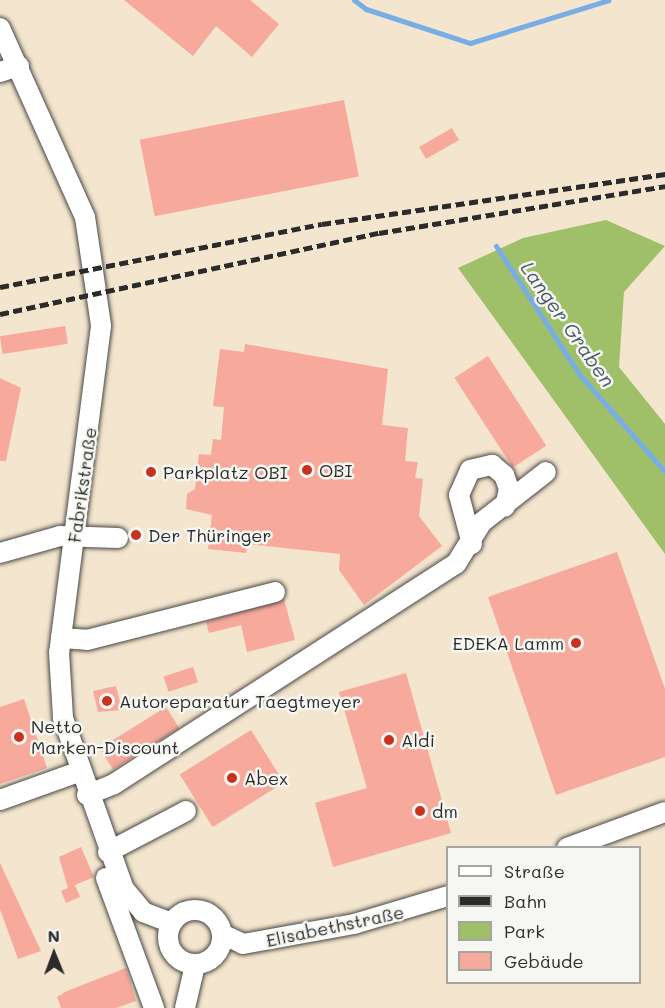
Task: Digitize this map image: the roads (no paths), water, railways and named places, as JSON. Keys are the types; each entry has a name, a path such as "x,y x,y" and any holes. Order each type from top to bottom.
{"street":[{"name":"Fabrikstraße","path":"0,28 85,217 96,283 99,350 61,638 59,691 83,784 108,852 133,901 144,912 172,923"},
{"path":"0,72 19,66"},
{"path":"472,544 459,495 470,471 492,465 504,475 509,489 505,507"},
{"path":"0,800 83,784 114,784 456,564 472,544 482,522 505,507 523,486 546,472"},
{"path":"0,553 75,535 118,538"},
{"path":"61,638 87,640 275,592"},
{"path":"83,784 89,830 154,1008"},
{"path":"108,852 186,811"},
{"path":"572,846 665,812"},
{"name":"Elisabethstraße","path":"222,934 243,944 354,924 446,896"},
{"path":"186,912 205,912 222,934 212,958 195,965 172,951 172,923 186,912"},
{"path":"185,1008 195,965"}],"waterway":[{"path":"354,0 366,9 470,43 609,0"},
{"name":"Langer Graben","path":"496,246 579,374 665,472"}],"railway":[{"path":"0,287 322,224 665,174"},
{"path":"0,314 379,233 665,186"}],"place":[{"name":"OBI","path":"307,470"},
{"name":"Parkplatz OBI","path":"151,472"},
{"name":"Der Thüringer","path":"136,535"},
{"name":"EDEKA Lamm","path":"576,643"},
{"name":"Autoreparatur Taegtmeyer","path":"107,701"},
{"name":"Netto Marken-Discount","path":"19,737"},
{"name":"Aldi","path":"389,740"},
{"name":"Abex","path":"232,778"},
{"name":"dm","path":"420,811"}]}
